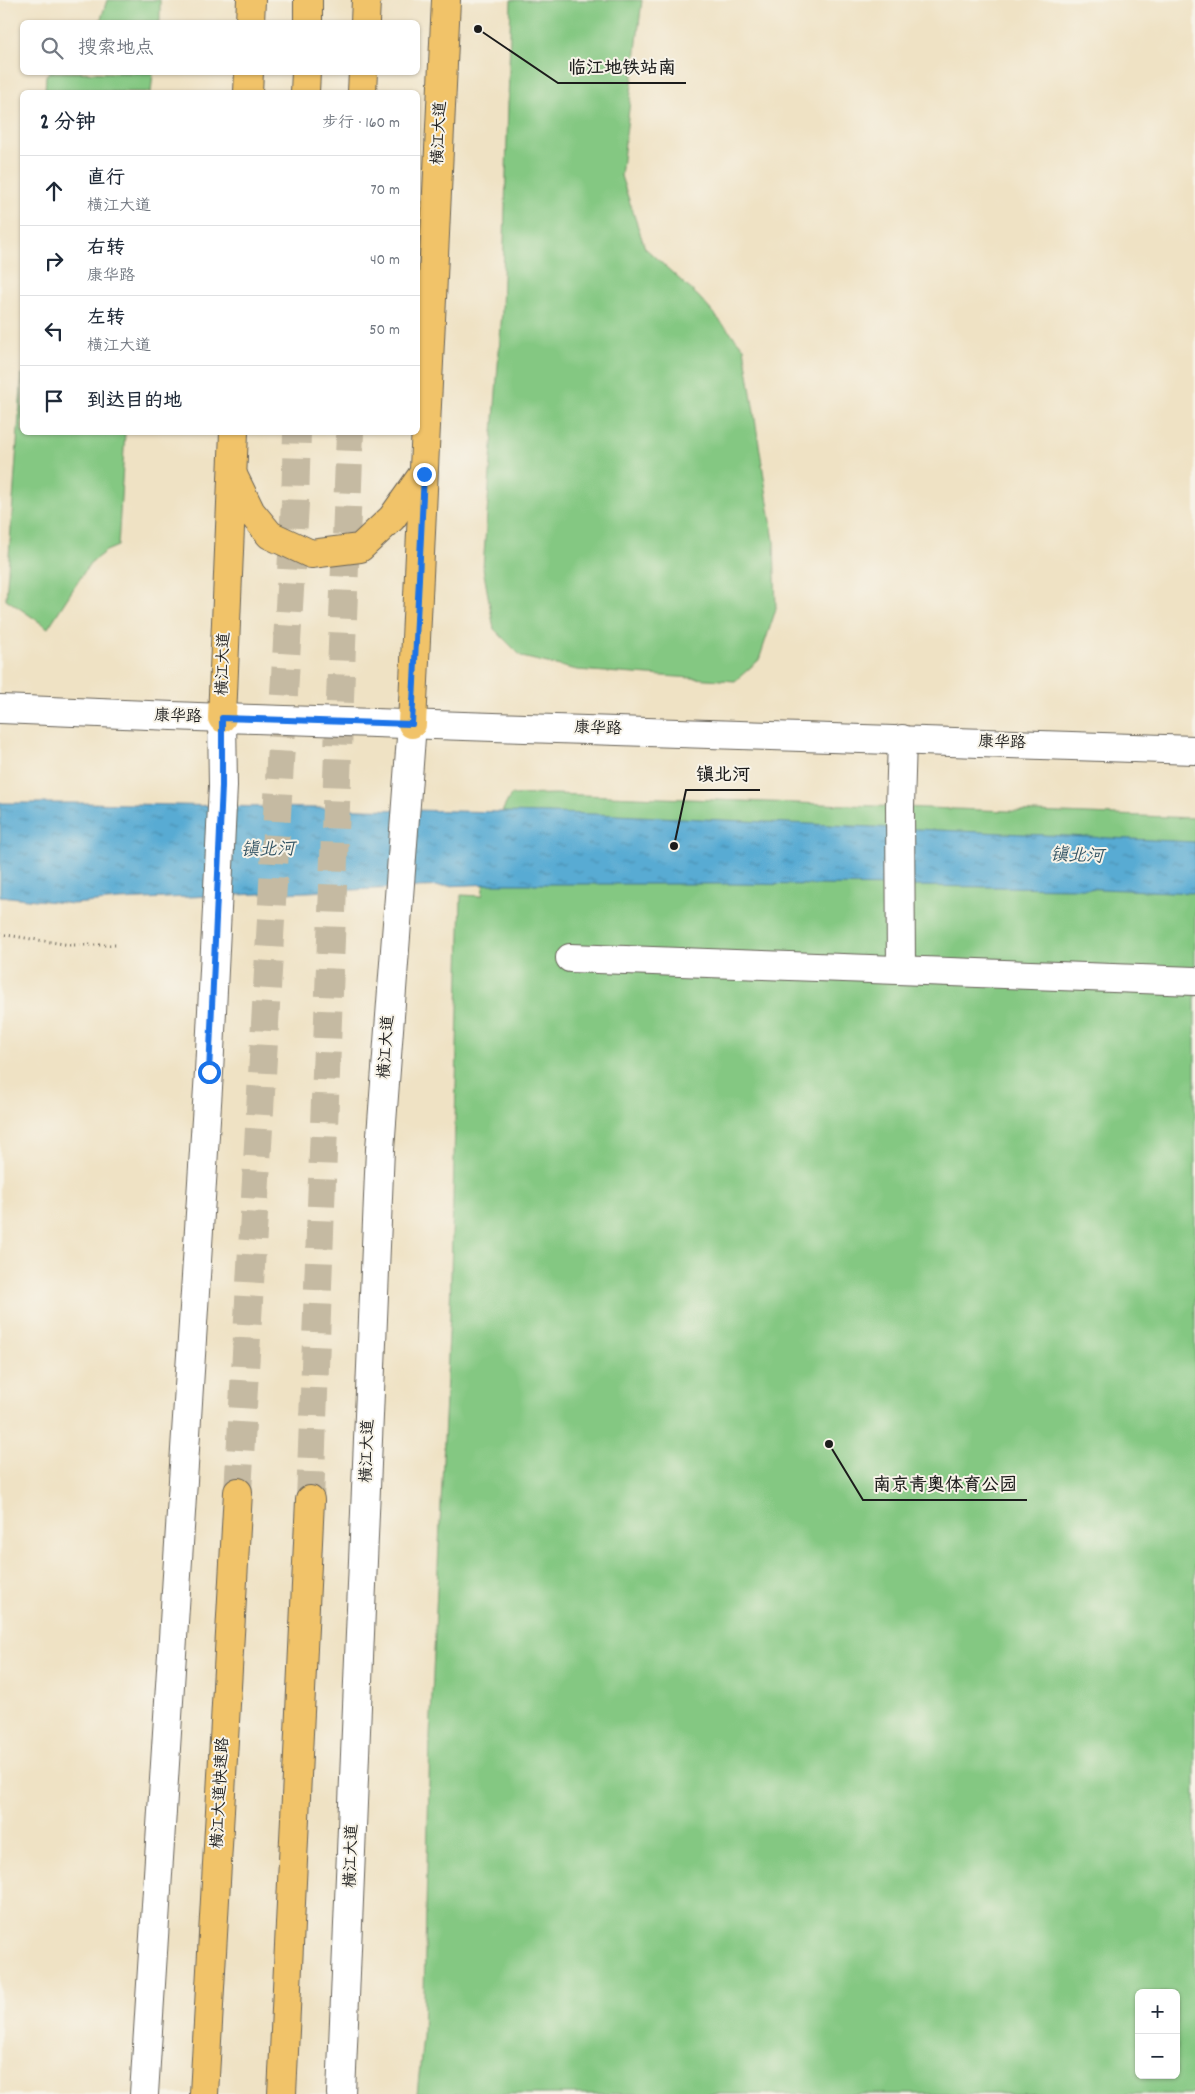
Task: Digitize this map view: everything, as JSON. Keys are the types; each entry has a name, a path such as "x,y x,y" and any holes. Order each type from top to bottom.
{"main road":[{"path":"250,20 251,0"},
{"path":"308,0 308,20"},
{"path":"365,20 366,0"},
{"name":"横江大道","path":"412,724 446,0"},
{"path":"248,75 248,90"},
{"path":"305,90 306,75"},
{"path":"362,90 363,75"},
{"name":"横江大道","path":"222,718 234,435"},
{"path":"232,474 251,512 270,535 311,554 360,548 392,518 424,474"},
{"name":"横江大道快速路","path":"204,2094 238,1492"},
{"path":"282,2094 310,1500"}],"street":[{"name":"康华路","path":"0,709 1195,750"},
{"name":"横江大道","path":"144,2094 209,1072 222,786 222,718"},
{"name":"横江大道","path":"341,2094 380,1149 412,724"},
{"path":"901,969 900,807 902,739"},
{"path":"570,958 1195,981"}],"path":[{"path":"0,934 70,945 117,945"}],"green space":[{"path":"107,0 160,0 160,20 101,20"},
{"path":"511,0 642,0 621,176 645,248 699,297 744,348 774,541 776,609 759,660 735,681 577,670 522,657 494,629 483,568 502,311"},
{"path":"46,75 153,75 151,90 45,90"},
{"path":"20,401 20,435 125,435 118,546 106,551 90,563 48,628 6,599"},
{"path":"555,794 1195,818 1195,2094 417,2094 423,2037 430,1737 450,1312 461,895 482,896 488,856 499,819 511,795"}],"water":[{"path":"0,803 84,803 595,814 1195,842 1195,893 1078,888 732,884 492,884 119,900 73,904 0,896"}],"tunnel":[{"path":"238,1492 295,503 297,435"},
{"path":"310,1500 350,435"}],"place":[{"name":"临江地铁站南","path":"478,29"},
{"name":"镇北河","path":"674,846"},
{"name":"南京青奥体育公园","path":"829,1444"}],"route":[{"path":"209,1072 222,786 222,718 412,724 424,474"}]}
